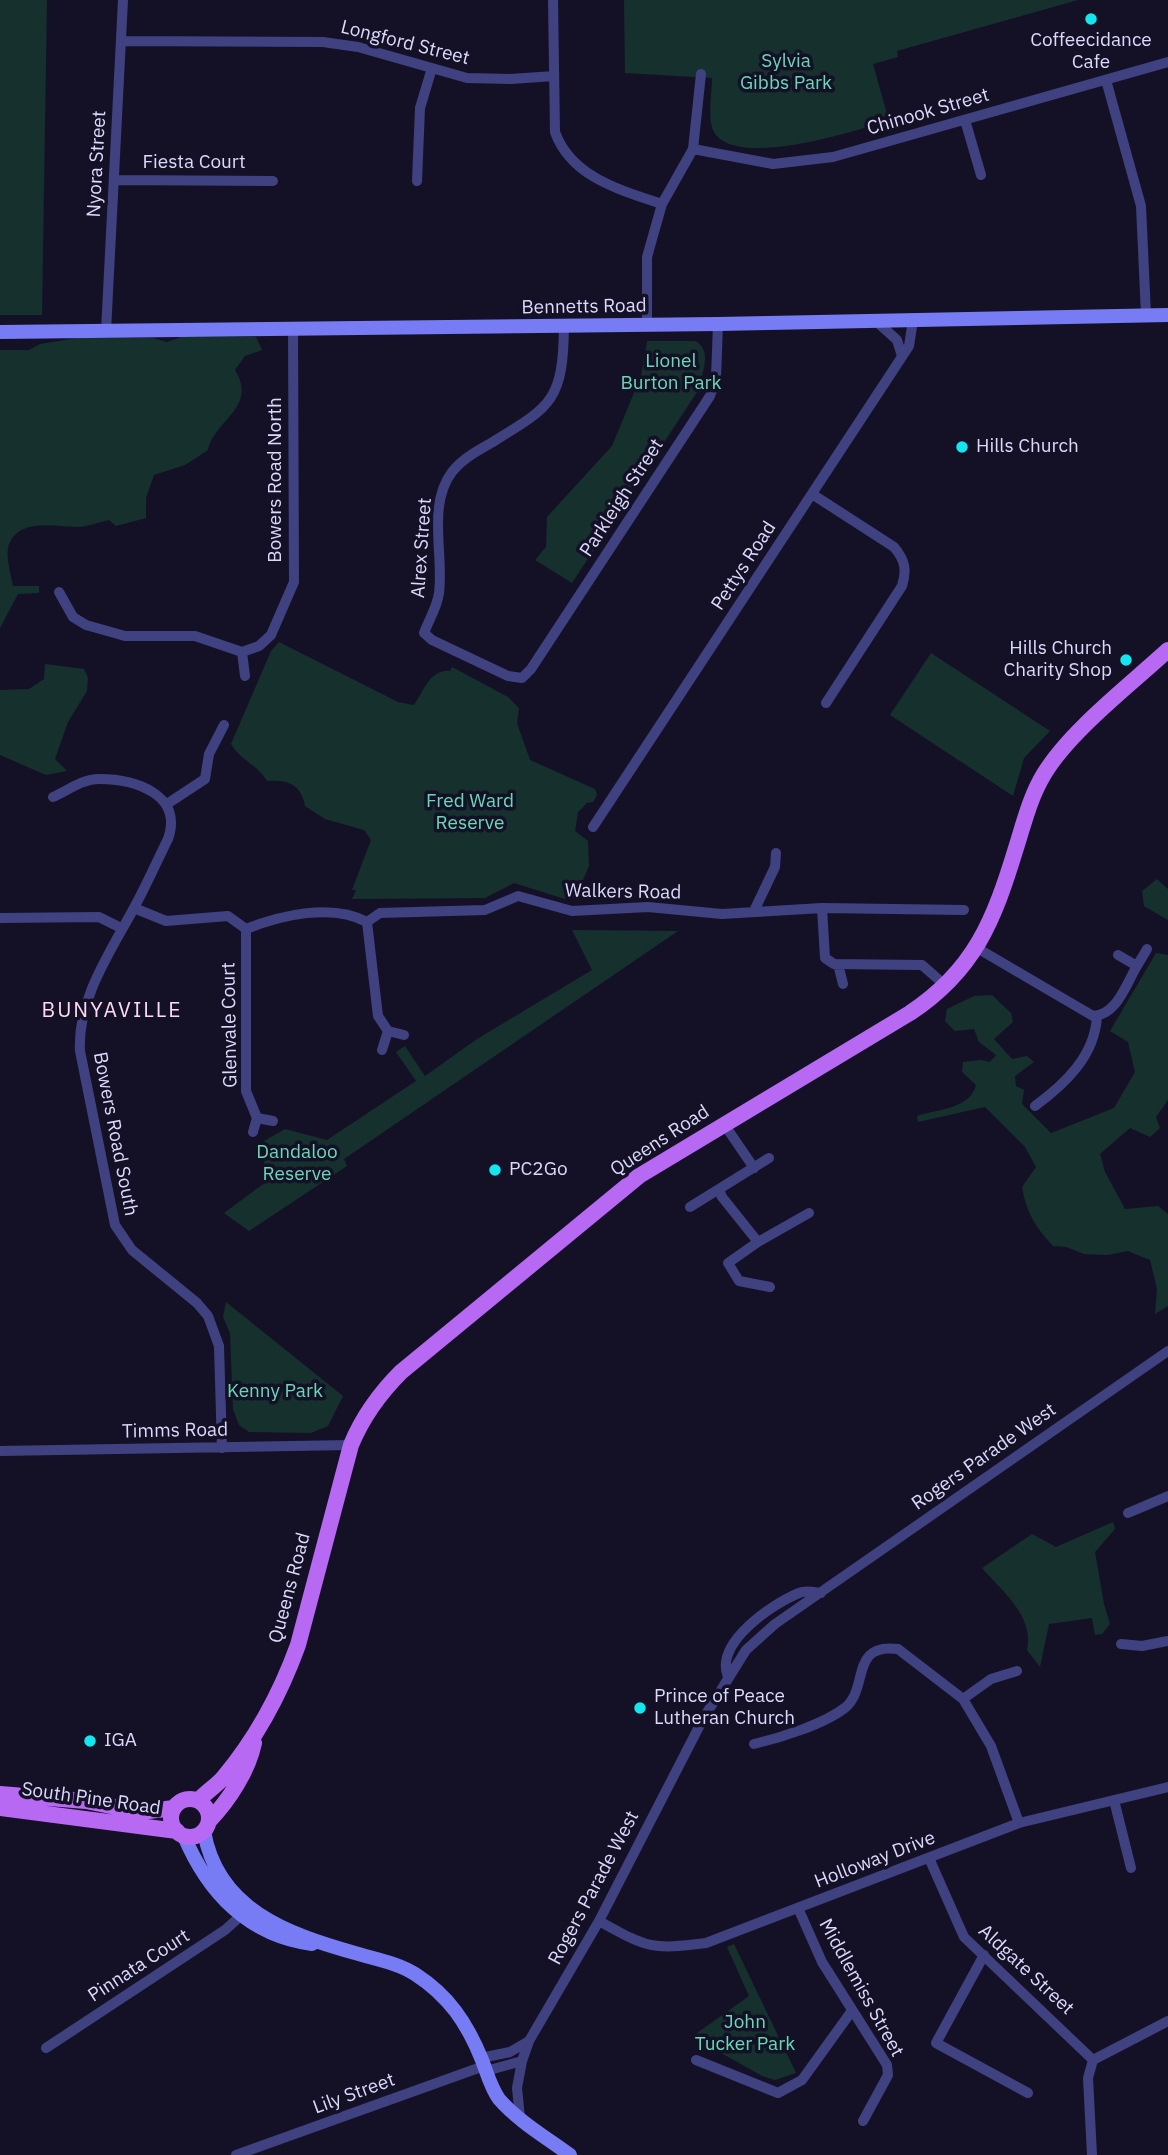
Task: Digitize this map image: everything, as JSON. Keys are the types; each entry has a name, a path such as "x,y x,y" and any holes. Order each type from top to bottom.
{"main road":[{"name":"Queens Road","path":"199,1800 225,1776 257,1731 298,1645 351,1445 370,1407 401,1372 639,1176 910,1013 946,986 977,948 993,919 1030,804 1045,772 1070,741 1168,650"},
{"name":"Queens Road","path":"207,1825 237,1782 251,1754 257,1731"},
{"name":"South Pine Road","path":"0,1794 86,1801 140,1812 174,1808"},
{"path":"187,1799 199,1800 207,1808 207,1825 195,1836 180,1834 171,1820 174,1808 187,1799"},
{"name":"South Pine Road","path":"0,1808 180,1834"}],"street":[{"name":"Nyora Street","path":"106,331 123,0"},
{"path":"553,0 555,132 561,148 572,163 615,188 662,204"},
{"name":"Longford Street","path":"121,41 323,42 358,47 484,80 554,76"},
{"name":"Chinook Street","path":"693,149 774,163 805,162 1168,62"},
{"path":"417,181 420,108 432,68"},
{"path":"647,325 647,257 662,204 693,149 701,74"},
{"path":"1106,80 1141,206 1146,315"},
{"path":"965,120 981,175"},
{"name":"Fiesta Court","path":"114,180 273,181"},
{"name":"Bennetts Road","path":"0,332 877,322 1168,315"},
{"name":"Pettys Road","path":"593,827 902,356 913,334 913,320"},
{"path":"877,322 897,340 902,356"},
{"name":"Parkleigh Street","path":"522,678 710,396 716,378 718,324"},
{"name":"Alrex Street","path":"522,678 508,676 432,640 424,633 439,592 439,504 448,478 466,458 533,418 552,400 560,379 564,326"},
{"name":"Bowers Road North","path":"242,652 259,646 271,635 294,582 293,328"},
{"path":"812,494 894,547 903,559 906,574 902,586 826,703"},
{"path":"59,592 73,617 86,625 125,636 195,636 242,652 246,676"},
{"path":"52,797 82,783 99,779 149,788 167,804 205,779 209,754 224,725"},
{"name":"Bowers Road South","path":"167,804 171,830 88,1000 80,1038 111,1212 122,1239 197,1303 215,1331 219,1346 222,1448"},
{"path":"754,911 775,867 776,853"},
{"name":"Walkers Road","path":"246,929 279,916 351,914 367,922 380,913 485,910 518,896 556,909 572,911 648,907 722,914 822,908 964,910"},
{"path":"134,908 166,922 228,916 246,929"},
{"path":"822,908 825,958 838,964 922,965 946,986"},
{"path":"0,918 99,917 121,928"},
{"path":"367,922 378,1016 388,1031 404,1035"},
{"name":"Glenvale Court","path":"246,929 246,1091 257,1118"},
{"path":"977,948 1084,1013 1097,1016 1112,1009 1147,949"},
{"path":"1118,955 1137,966"},
{"path":"838,964 843,984"},
{"path":"1035,1106 1070,1077 1095,1037 1097,1016"},
{"path":"382,1050 388,1031"},
{"path":"253,1132 257,1118 273,1121"},
{"path":"724,1124 754,1168"},
{"path":"690,1207 769,1158"},
{"path":"719,1190 758,1242"},
{"path":"771,1287 738,1281 728,1263 808,1213"},
{"name":"Rogers Parade West","path":"520,2118 517,2088 529,2041 599,1922 703,1719 728,1677 764,1631 1168,1351"},
{"name":"Timms Road","path":"0,1451 351,1445"},
{"path":"1128,1513 1168,1496"},
{"path":"1121,1644 1142,1646 1168,1641"},
{"path":"754,1744 780,1738 848,1705 865,1661 885,1647 898,1649 921,1664 962,1699 992,1746 1018,1824"},
{"path":"962,1699 991,1679 1017,1671"},
{"name":"Holloway Drive","path":"599,1922 645,1946 667,1948 726,1937 1018,1824 1168,1787"},
{"path":"1114,1800 1131,1868"},
{"path":"207,1825 212,1863 245,1912"},
{"path":"180,1834 209,1881 245,1912 330,1946 412,1972 436,1989 456,2009 472,2035 499,2098 520,2118 570,2155"},
{"name":"Aldgate Street","path":"929,1858 956,1924 984,1955 1093,2060"},
{"name":"Middlemiss Street","path":"798,1908 822,1962 851,2012 887,2065 888,2075 863,2121"},
{"name":"Pinnata Court","path":"46,2048 245,1912"},
{"path":"984,1955 936,2043 1028,2093"},
{"path":"696,2060 778,2093 802,2080 851,2012"},
{"path":"1092,2155 1088,2078 1093,2060 1168,2021"},
{"path":"484,2065 529,2041"},
{"path":"484,2065 522,2061"},
{"name":"Lily Street","path":"236,2155 484,2065"}],"green space":[{"path":"0,0 47,0 42,315 0,315"},
{"name":"Sylvia Gibbs Park","path":"624,0 1078,0 897,51 898,57 873,64 889,121 798,144 746,148 727,143 714,132 710,113 712,78 625,73"},
{"path":"181,337 256,337 262,350 245,356 235,370 241,383 241,394 233,413 218,430 208,450 185,465 154,475 146,498 146,518 116,526 109,520 81,527 31,527 16,534 8,547 8,564 13,586 39,586 39,593 18,594 0,628 0,350 29,350 40,344 77,338 153,338 167,342"},
{"name":"Lionel Burton Park","path":"647,341 695,341 700,345 704,350 705,362 699,389 572,583 535,560 546,547 547,517 612,446 641,376"},
{"name":"Fred Ward Reserve","path":"279,642 398,702 414,705 432,677 443,671 450,671 452,667 508,697 519,708 517,723 530,760 595,789 597,795 593,802 587,803 578,812 575,831 588,841 589,866 576,896 565,899 514,883 485,898 352,899 356,890 352,890 371,840 364,830 325,819 305,806 297,788 281,781 267,781 231,744 271,651"},
{"path":"931,653 1050,731 1024,758 1013,796 890,715"},
{"path":"45,664 84,669 88,678 87,691 68,722 55,759 67,771 46,775 0,755 0,690 29,689 44,679"},
{"path":"1157,879 1168,889 1168,920 1144,906 1142,891"},
{"name":"Dandaloo Reserve","path":"572,930 678,931 344,1159 347,1166 249,1231 224,1213 270,1179 257,1145 285,1129 327,1140 416,1081 396,1052 405,1046 425,1076 477,1039 592,970"},
{"path":"1156,953 1168,955 1168,1100 1156,1117 1160,1128 1150,1137 1130,1128 1100,1154 1105,1172 1125,1209 1158,1206 1168,1214 1168,1306 1155,1314 1157,1289 1150,1260 1128,1251 1107,1255 1084,1254 1066,1247 1053,1246 1047,1239 1029,1212 1022,1187 1036,1167 1025,1147 985,1107 918,1122 917,1116 960,1104 973,1093 976,1085 962,1072 963,1062 990,1062 996,1055 979,1042 974,1029 955,1031 945,1021 947,1009 974,996 992,995 1011,1013 1013,1022 994,1039 1012,1059 1027,1056 1034,1062 1015,1076 1016,1086 1024,1090 1022,1104 1051,1133 1114,1108 1135,1072 1128,1042 1110,1031"},
{"name":"Kenny Park","path":"226,1302 343,1396 328,1426 311,1433 249,1432 239,1425 233,1409 230,1333 223,1317"},
{"path":"1113,1522 1115,1529 1095,1552 1110,1624 1102,1634 1095,1635 1092,1618 1049,1624 1040,1667 1027,1650 1028,1638 1022,1616 982,1568 1032,1534 1056,1547"},
{"name":"John Tucker Park","path":"734,1944 796,2073 775,2080 762,2076 700,2041 697,2033 749,1996 727,1947"}],"place":[{"name":"Coffeecidance Cafe","path":"1091,19"},
{"name":"Hills Church","path":"962,447"},
{"name":"Hills Church Charity Shop","path":"1126,660"},
{"name":"PC2Go","path":"495,1170"},
{"name":"Prince of Peace Lutheran Church","path":"640,1708"},
{"name":"IGA","path":"90,1741"}],"district":[{"name":"BUNYAVILLE","path":"112,1011"}]}
